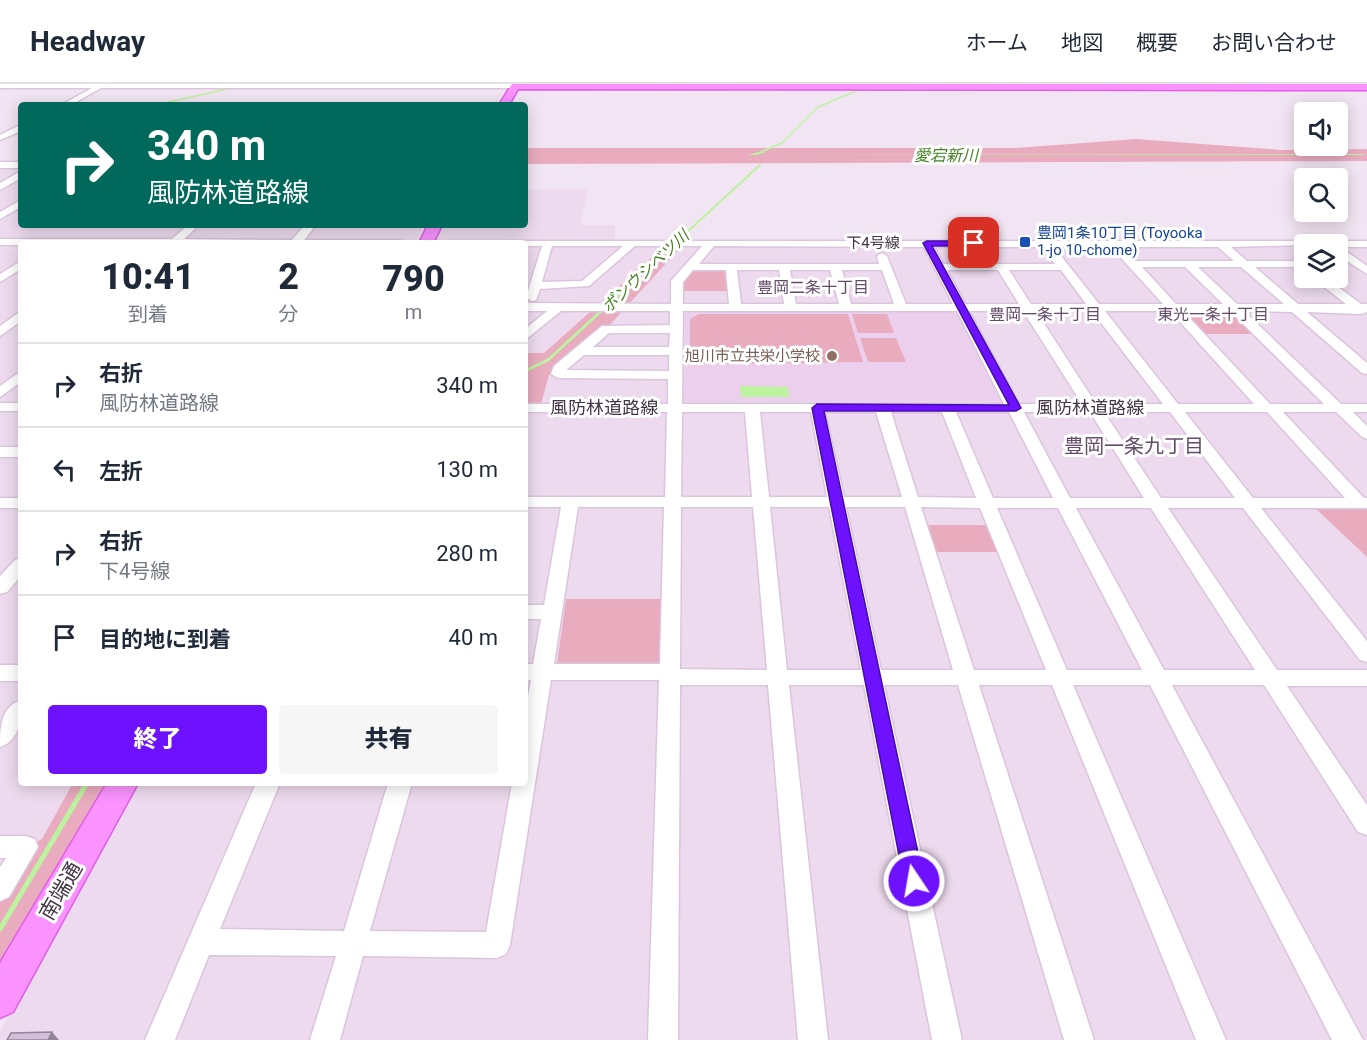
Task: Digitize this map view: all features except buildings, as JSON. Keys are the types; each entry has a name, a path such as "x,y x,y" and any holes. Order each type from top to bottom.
{"main road":[{"path":"506,102 515,85 1365,87"},
{"name":"南端通","path":"0,999 121,786"}],"street":[{"path":"71,102 105,85"},
{"path":"0,86 515,85"},
{"path":"0,138 18,129"},
{"path":"0,165 18,165"},
{"path":"0,188 18,176"},
{"path":"0,188 18,190"},
{"path":"0,217 18,205"},
{"path":"0,217 18,219"},
{"path":"176,240 190,228"},
{"path":"298,240 308,228"},
{"path":"0,242 18,242"},
{"name":"下4号線","path":"528,243 1294,244"},
{"path":"528,305 536,286 548,243"},
{"path":"536,286 585,284 633,243"},
{"path":"663,1040 677,281 711,243"},
{"path":"877,243 902,308"},
{"path":"927,243 1348,1040"},
{"path":"1045,243 1367,655"},
{"path":"1113,243 1269,408 1363,503"},
{"path":"1221,244 1367,370"},
{"name":"下4号線","path":"1348,244 1367,244"},
{"path":"1348,256 1364,266"},
{"path":"1132,264 1294,265"},
{"path":"1188,264 1367,434"},
{"path":"1348,265 1364,266"},
{"path":"0,268 18,267"},
{"path":"528,267 542,267"},
{"path":"689,267 886,267"},
{"path":"731,267 735,308"},
{"path":"784,267 791,308"},
{"path":"835,267 846,308"},
{"path":"940,267 1064,267"},
{"path":"1001,267 1367,825"},
{"path":"0,279 18,268"},
{"path":"1333,288 1364,310"},
{"path":"528,307 1364,310"},
{"path":"528,333 558,307"},
{"path":"2,329 18,317"},
{"path":"2,329 18,327"},
{"path":"675,375 558,374 559,369 584,351 606,329 676,329"},
{"path":"584,351 675,351"},
{"path":"0,393 18,378"},
{"path":"0,407 18,407"},
{"name":"風防林道路線","path":"528,408 1367,408"},
{"path":"752,408 813,1040"},
{"path":"817,408 946,1040"},
{"path":"882,408 1079,1040"},
{"path":"947,408 1211,1040"},
{"path":"0,452 18,452"},
{"path":"0,502 18,502"},
{"path":"528,502 1363,503"},
{"path":"528,743 534,672 553,612 570,502"},
{"path":"0,588 18,567"},
{"path":"528,612 553,612"},
{"path":"534,672 778,677 1367,678"},
{"path":"0,673 18,673"},
{"path":"0,738 18,712"},
{"path":"160,1040 267,786"},
{"path":"325,1040 399,786"},
{"path":"201,942 497,945 524,786"},
{"path":"0,847 26,847 0,889"}],"shaded area":[{"path":"1136,139 1294,150 1294,156 1348,156 1348,149 1367,149 1367,161 528,164 528,148 1015,148"},
{"path":"0,164 18,164 18,228 423,228 416,240 18,240 18,786 83,786 0,922"},
{"path":"528,189 588,189 580,225 615,225 614,244 1294,245 1294,288 1348,288 1348,245 1367,245 1367,1040 0,1040 0,1032 135,786 528,786 528,240 435,240 441,228 528,228"},
{"path":"662,248 680,248 606,329 558,374 549,375 541,404 528,404 528,353 544,353"},
{"path":"690,269 727,269 729,291 680,291 679,282"},
{"name":"旭川市立共栄小学校","path":"951,311 958,314 1002,399 1000,401 689,402 684,400 685,313"},
{"path":"1225,311 1233,314 1255,334 1202,334 1182,314 1185,312"},
{"path":"699,314 848,314 863,362 690,364 690,319"},
{"path":"852,314 887,314 894,333 858,333"},
{"path":"860,338 896,338 906,362 868,362"},
{"path":"1313,506 1367,506 1367,557"},
{"path":"925,525 990,525 1001,552 934,552"},
{"path":"566,599 662,599 660,664 557,664"},
{"path":"71,786 121,786 0,999 0,889 26,847 42,839"}],"water":[{"name":"愛宕新川","path":"1294,154 1294,155 757,155"},
{"path":"740,386 788,387 789,397 741,397"}],"waterway":[{"name":"ポンウシベツ川","path":"758,153 782,143 818,107 863,88 859,84"},
{"path":"168,102 236,87"},
{"name":"ポンウシベツ川","path":"648,268 760,165"},
{"name":"ポンウシベツ川","path":"528,370 548,360 649,267"},
{"name":"ポンウシベツ川","path":"0,929 85,786"}],"place":[{"name":"豊岡1条10丁目 (Toyooka 1-jo 10-chome)","path":"1025,242"},
{"name":"旭川市立共栄小学校","path":"832,356"}],"district":[{"name":"豊岡二条十丁目","path":"813,287"},
{"name":"豊岡一条十丁目","path":"1045,314"},
{"name":"東光一条十丁目","path":"1213,314"},
{"name":"豊岡一条九丁目","path":"1134,446"}],"route":[{"path":"914,881 817,408 1016,408 927,243 974,243"}]}
